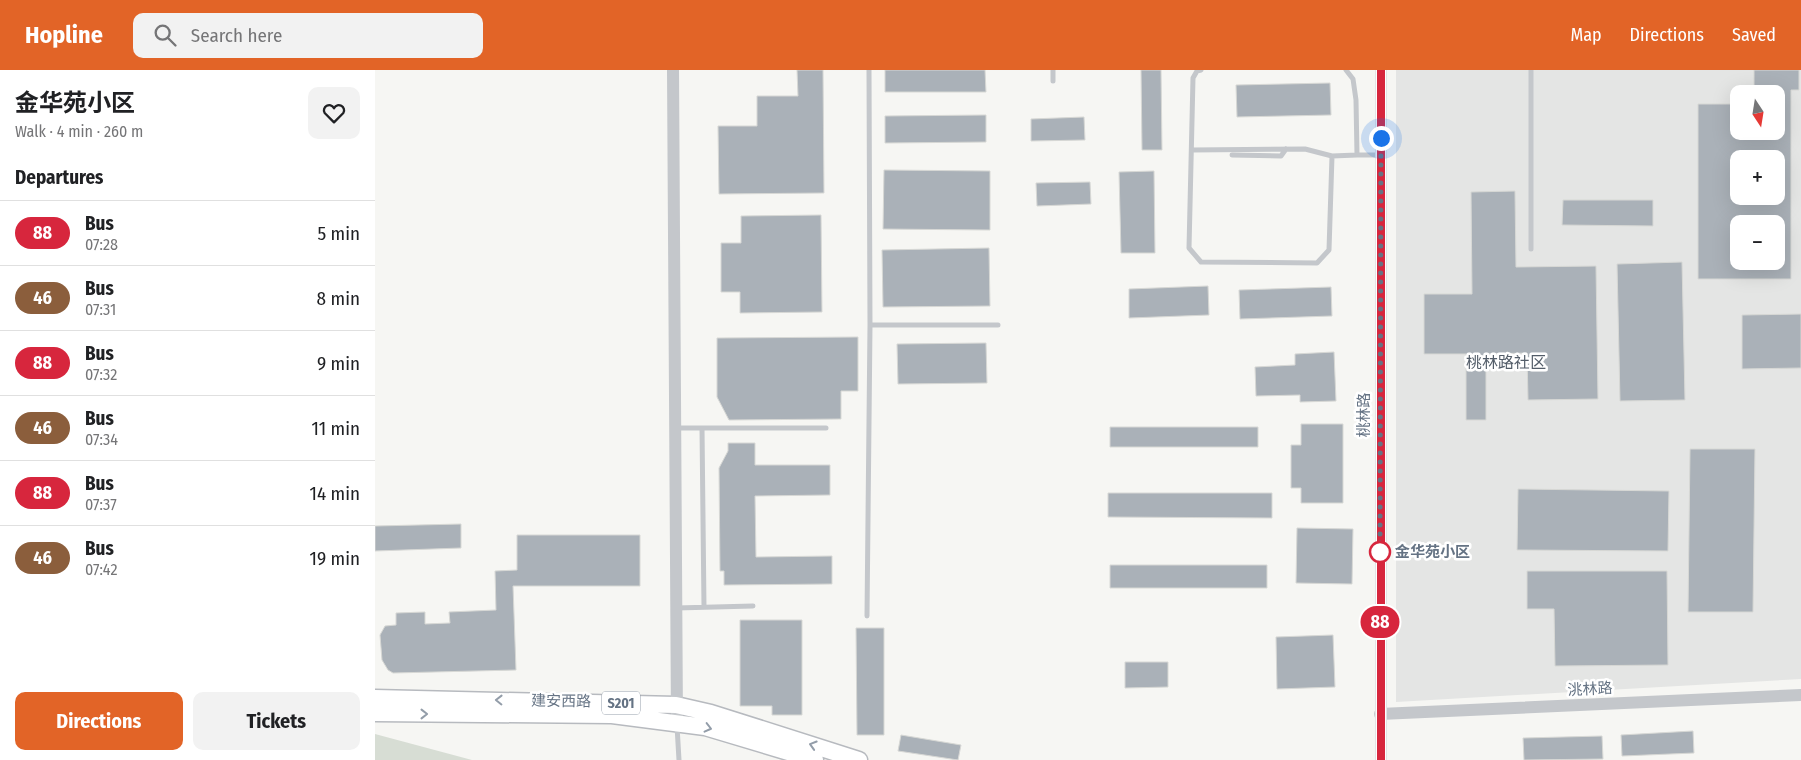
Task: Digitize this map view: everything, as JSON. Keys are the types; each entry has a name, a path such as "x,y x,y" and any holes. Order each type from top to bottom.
{"main road":[{"name":"建安西路","path":"375,698 676,705 711,713 859,760"},
{"name":"建安西路","path":"375,714 612,715 705,727 815,760"}],"street":[{"path":"673,70 677,722"},
{"name":"桃林路","path":"1381,70 1381,760"},
{"name":"洮林路","path":"1380,714 1801,695"}],"lane":[{"path":"867,616 870,324 869,70"},
{"path":"1053,70 1053,81"},
{"path":"1201,70 1197,71 1193,78 1189,248 1201,262 1317,263 1329,250 1332,156"},
{"path":"1346,70 1353,79 1356,100 1357,156"},
{"path":"1531,70 1531,249"},
{"path":"1232,155 1281,156 1286,149"},
{"path":"1192,150 1305,149 1332,156 1381,155"},
{"path":"870,324 998,325"},
{"path":"675,428 826,428"},
{"path":"702,428 704,607"},
{"path":"676,608 753,606"},
{"path":"677,722 679,760"}],"shaded area":[{"path":"1396,70 1801,70 1801,679 1396,702"},
{"path":"375,734 472,760 375,760"}],"building":[{"path":"797,70 823,70 824,193 719,194 718,126 757,126 757,96 798,96"},
{"path":"885,70 985,70 986,92 885,92"},
{"path":"1141,70 1161,70 1162,150 1142,150"},
{"path":"1754,70 1799,70 1799,90 1791,90 1791,279 1698,279 1698,104 1730,104 1730,140 1785,140 1785,85 1754,85"},
{"path":"1330,83 1331,115 1237,117 1236,85"},
{"path":"986,115 986,142 885,143 885,116"},
{"path":"1084,117 1085,140 1031,141 1031,119"},
{"path":"884,170 990,171 990,230 883,229"},
{"path":"1154,171 1155,253 1121,253 1119,172"},
{"path":"1090,182 1091,204 1037,206 1036,183"},
{"path":"1515,191 1516,267 1596,266 1598,399 1528,400 1527,353 1486,354 1486,420 1466,420 1466,354 1424,354 1424,294 1472,294 1471,192"},
{"path":"1563,200 1653,200 1653,226 1562,225"},
{"path":"821,215 822,312 740,313 740,292 721,292 721,243 741,243 741,216"},
{"path":"989,248 990,306 883,307 882,250"},
{"path":"1682,262 1685,400 1620,401 1617,264"},
{"path":"1208,286 1209,315 1129,318 1129,289"},
{"path":"1331,287 1332,316 1240,319 1239,290"},
{"path":"1801,314 1801,368 1742,369 1742,315"},
{"path":"858,337 858,391 841,391 841,419 729,420 717,397 717,338"},
{"path":"986,343 987,383 898,384 897,344"},
{"path":"1334,352 1336,401 1300,402 1300,395 1256,396 1255,367 1295,365 1295,354"},
{"path":"1301,424 1343,424 1343,503 1301,503 1301,488 1291,488 1291,445 1301,445"},
{"path":"1110,427 1258,427 1258,447 1110,447"},
{"path":"728,443 755,443 755,465 830,465 830,495 755,496 756,557 832,556 832,584 724,585 724,571 720,571 719,468 728,451"},
{"path":"1690,449 1755,449 1753,612 1688,612"},
{"path":"1518,489 1669,491 1668,551 1517,550"},
{"path":"1108,493 1272,493 1272,518 1108,517"},
{"path":"461,524 461,548 375,551 375,526"},
{"path":"1297,528 1353,529 1352,584 1296,583"},
{"path":"517,535 640,535 640,586 513,586 516,670 393,673 388,670 382,660 380,635 385,626 396,625 396,613 425,612 425,624 450,623 449,612 496,610 495,571 517,570"},
{"path":"1110,565 1267,565 1267,588 1110,588"},
{"path":"1527,571 1667,571 1668,665 1555,666 1554,609 1527,609"},
{"path":"740,620 802,620 802,715 772,715 772,706 740,706"},
{"path":"856,628 884,628 884,735 857,735"},
{"path":"1333,635 1335,687 1277,689 1276,637"},
{"path":"1125,662 1168,662 1168,687 1125,688"},
{"path":"1693,731 1694,753 1622,756 1621,735"},
{"path":"901,735 961,745 958,760 898,751"},
{"path":"1602,736 1603,759 1524,760 1523,738"}],"bus line":[{"name":"88","path":"1381,70 1381,760"}],"place":[{"name":"金华苑小区","path":"1380,552"}],"district":[{"name":"桃林路社区","path":"1506,362"}],"route":[{"path":"1380,552 1381,138"}]}
